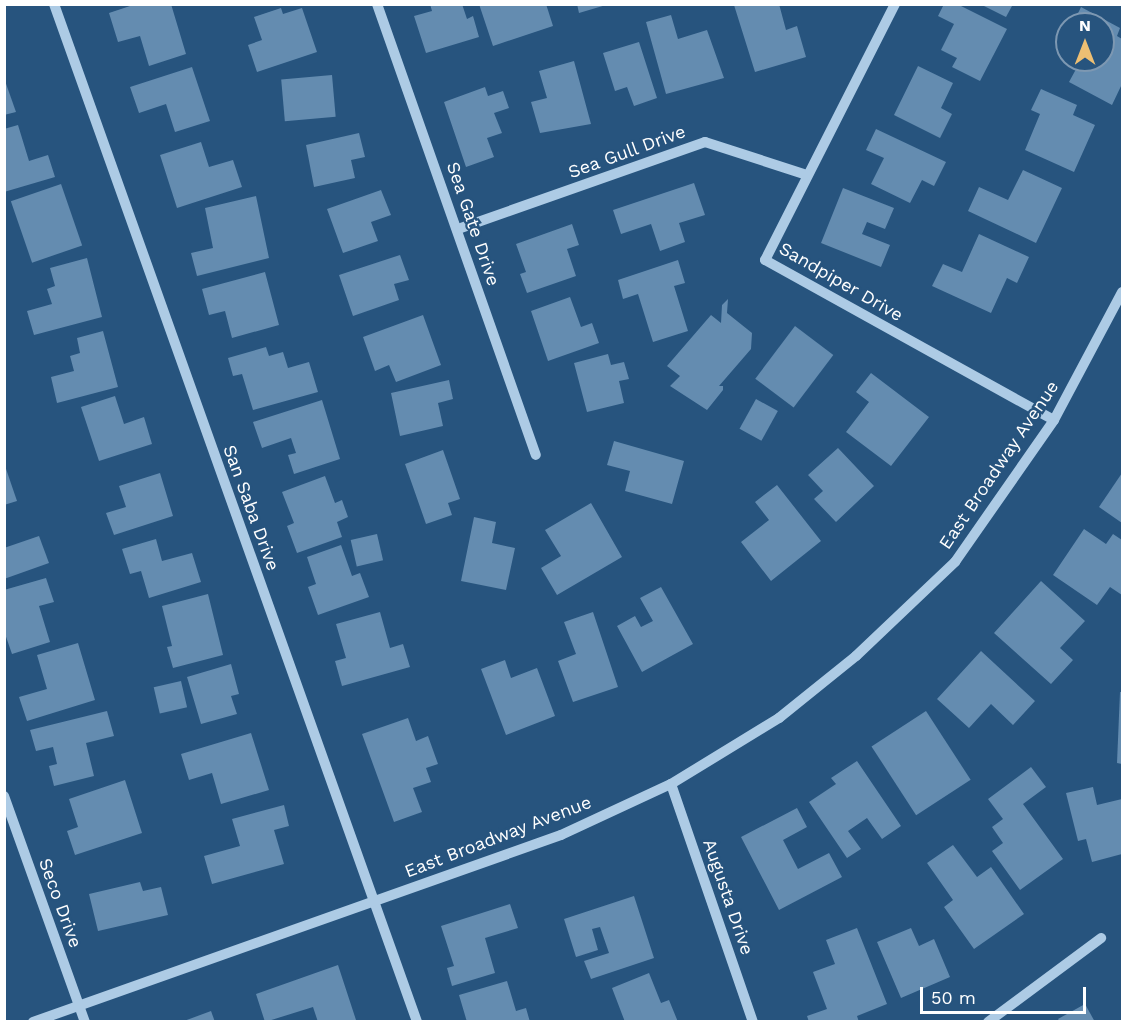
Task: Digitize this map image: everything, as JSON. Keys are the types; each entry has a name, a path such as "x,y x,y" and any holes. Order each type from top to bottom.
{"street":[{"name":"San Saba Drive","path":"54,4 417,1022"},
{"name":"Sea Gate Drive","path":"377,4 536,455"},
{"name":"Sandpiper Drive","path":"895,4 765,261 1053,420"},
{"name":"Sea Gull Drive","path":"458,229 705,142 807,175"},
{"name":"East Broadway Avenue","path":"33,1022 561,835 671,784 779,718 865,648 955,562 1053,420 1122,292"},
{"name":"Augusta Drive","path":"671,784 753,1022"},
{"name":"Seco Drive","path":"4,796 85,1022"},
{"path":"988,1022 1101,938"}],"building":[{"path":"136,4 171,4 186,54 149,66 140,36 118,42 109,13"},
{"path":"430,4 462,4 467,19 473,16 479,37 426,53 414,16 432,11"},
{"path":"479,4 546,4 553,26 493,46"},
{"path":"577,4 606,4 606,5 579,13"},
{"path":"779,4 786,30 797,26 806,57 755,72 734,5"},
{"path":"944,4 957,4 1007,29 980,81 952,67 957,58 941,50 954,24 938,16"},
{"path":"980,4 1009,4 1012,6 1006,17"},
{"path":"1081,7 1090,12 1079,12"},
{"path":"281,8 283,14 302,8 317,52 257,72 248,45 262,40 254,17"},
{"path":"671,15 678,39 707,30 724,78 666,94 646,22"},
{"path":"1115,25 1120,28 1117,36 1122,39 1122,84 1112,105 1069,82 1074,72 1115,72"},
{"path":"639,42 657,98 634,106 627,87 615,91 603,53"},
{"path":"574,61 591,124 540,133 531,102 547,98 539,71"},
{"path":"918,66 953,83 941,108 952,114 940,138 894,115"},
{"path":"192,67 210,121 175,132 166,104 139,113 130,87"},
{"path":"332,75 336,117 285,121 281,79"},
{"path":"4,78 16,112 4,115"},
{"path":"485,87 488,96 503,91 509,108 494,113 502,133 487,138 494,157 466,167 444,102"},
{"path":"1041,89 1077,105 1073,115 1095,125 1074,172 1025,150 1040,114 1031,110"},
{"path":"18,125 29,161 48,155 55,177 4,192 4,129"},
{"path":"876,129 946,162 934,186 922,180 910,203 871,184 884,158 866,150"},
{"path":"359,133 365,157 351,160 355,178 314,187 306,145"},
{"path":"201,142 209,167 233,160 242,187 177,208 160,155"},
{"path":"1023,170 1062,188 1036,243 968,211 979,187 1008,200"},
{"path":"694,183 705,215 679,223 685,242 660,251 651,224 621,234 613,210"},
{"path":"61,184 82,245 32,263 11,201"},
{"path":"843,188 894,208 885,229 867,222 862,234 890,245 881,267 821,243"},
{"path":"381,190 391,215 371,222 378,241 343,253 327,209"},
{"path":"256,196 269,258 197,276 191,253 213,248 205,208"},
{"path":"572,224 579,245 567,249 576,276 527,293 520,274 526,272 516,244"},
{"path":"979,234 1029,257 1017,283 1007,278 991,313 932,286 943,264 962,272"},
{"path":"400,255 409,280 394,284 399,300 353,316 339,275"},
{"path":"87,258 102,317 34,335 27,311 52,304 47,289 55,286 50,268"},
{"path":"678,260 685,283 674,286 688,331 653,342 638,294 623,299 618,280"},
{"path":"265,272 279,325 232,338 225,311 209,315 202,289"},
{"path":"570,297 581,327 592,323 599,343 548,361 531,311"},
{"path":"728,299 727,313 752,333 751,349 719,386 723,386 723,390 707,410 670,386 680,376 667,366 711,315 721,323 722,305"},
{"path":"423,315 441,365 396,382 389,365 375,371 363,337"},
{"path":"795,326 833,355 794,408 755,379"},
{"path":"103,331 118,387 57,403 51,377 74,371 70,356 80,353 77,338"},
{"path":"266,347 269,356 283,352 288,368 309,362 318,392 253,410 242,374 233,376 228,358"},
{"path":"608,354 611,365 624,362 629,379 619,381 624,403 587,412 574,363"},
{"path":"871,373 929,417 891,466 846,432 869,402 856,392"},
{"path":"449,380 453,399 438,403 443,426 400,436 391,393"},
{"path":"115,396 124,424 144,417 152,444 99,461 81,407"},
{"path":"756,399 778,411 761,441 740,429"},
{"path":"322,400 340,459 294,474 288,455 296,453 291,438 262,448 253,422"},
{"path":"614,441 684,461 672,504 625,491 630,471 607,465"},
{"path":"838,448 874,486 836,522 814,499 823,491 808,475"},
{"path":"443,450 460,499 448,503 452,515 426,524 405,464"},
{"path":"4,463 17,501 4,505"},
{"path":"160,473 173,516 114,535 106,513 126,507 119,486"},
{"path":"1122,473 1122,523 1099,507"},
{"path":"325,476 335,503 342,500 348,517 337,522 342,537 297,553 287,526 294,523 282,492"},
{"path":"777,485 821,541 771,581 741,542 769,520 755,502"},
{"path":"591,503 622,557 557,595 541,568 561,556 545,530"},
{"path":"474,517 496,522 492,543 515,548 506,590 461,581"},
{"path":"1084,529 1106,544 1113,534 1122,540 1122,595 1110,587 1097,605 1053,575"},
{"path":"377,534 383,560 357,566 351,540"},
{"path":"39,536 49,563 4,579 4,548"},
{"path":"156,539 162,561 192,553 201,582 149,598 141,571 130,574 122,549"},
{"path":"341,545 352,576 360,573 369,597 318,615 308,587 316,584 307,557"},
{"path":"46,578 54,602 39,606 50,642 12,654 4,631 4,590"},
{"path":"1041,581 1085,621 1060,648 1073,660 1051,684 994,633"},
{"path":"661,587 693,644 642,672 617,626 635,616 641,627 653,621 640,598"},
{"path":"208,594 223,655 173,668 167,647 172,646 162,606"},
{"path":"380,612 390,648 403,644 410,667 342,686 335,661 346,658 336,624"},
{"path":"593,612 618,687 573,702 558,661 576,654 564,622"},
{"path":"78,643 95,700 27,721 19,697 47,689 37,655"},
{"path":"981,651 1035,701 1013,725 991,704 969,728 937,699"},
{"path":"505,660 511,678 537,668 555,716 506,735 481,669"},
{"path":"231,664 239,694 231,696 237,714 201,724 187,677"},
{"path":"181,681 187,707 160,714 154,687"},
{"path":"1120,692 1122,692 1122,764 1117,763"},
{"path":"107,711 114,736 86,743 94,776 54,786 49,766 57,764 53,747 36,751 30,730"},
{"path":"926,711 971,780 916,815 871,746"},
{"path":"408,718 416,741 428,736 438,764 426,768 431,782 413,788 422,812 394,822 362,734"},
{"path":"251,733 269,790 221,804 212,773 189,780 181,754"},
{"path":"857,761 901,826 882,839 867,818 848,831 861,849 847,858 809,802 836,784 831,778"},
{"path":"1031,767 1046,787 1023,804 1063,859 1020,890 992,851 1003,843 992,827 1003,819 988,799"},
{"path":"125,780 142,833 75,855 67,831 78,827 69,799"},
{"path":"1093,787 1097,805 1122,799 1122,854 1092,862 1086,839 1078,841 1066,793"},
{"path":"284,805 289,826 274,830 284,864 212,884 204,856 240,846 232,819"},
{"path":"797,808 807,827 783,840 798,869 829,853 842,877 779,910 741,837"},
{"path":"953,845 977,877 991,867 1024,914 974,949 944,907 953,900 927,863"},
{"path":"140,882 143,891 161,887 168,915 98,931 89,894"},
{"path":"634,896 654,958 591,979 584,961 609,953 600,927 592,929 598,950 576,957 564,919"},
{"path":"510,904 518,928 485,938 495,973 452,986 447,968 454,966 441,926"},
{"path":"857,928 887,1004 857,1016 859,1022 809,1022 807,1016 827,1009 813,972 835,964 826,940"},
{"path":"911,928 919,946 934,939 950,977 901,998 877,942"},
{"path":"338,965 356,1020 318,1022 313,1007 265,1022 256,994"},
{"path":"649,973 661,1003 669,1000 678,1022 625,1022 612,988"},
{"path":"507,981 516,1011 526,1008 530,1022 467,1022 459,995"},
{"path":"1085,1004 1095,1022 1060,1022 1058,1019"},
{"path":"211,1011 215,1022 184,1022 184,1021"}]}
